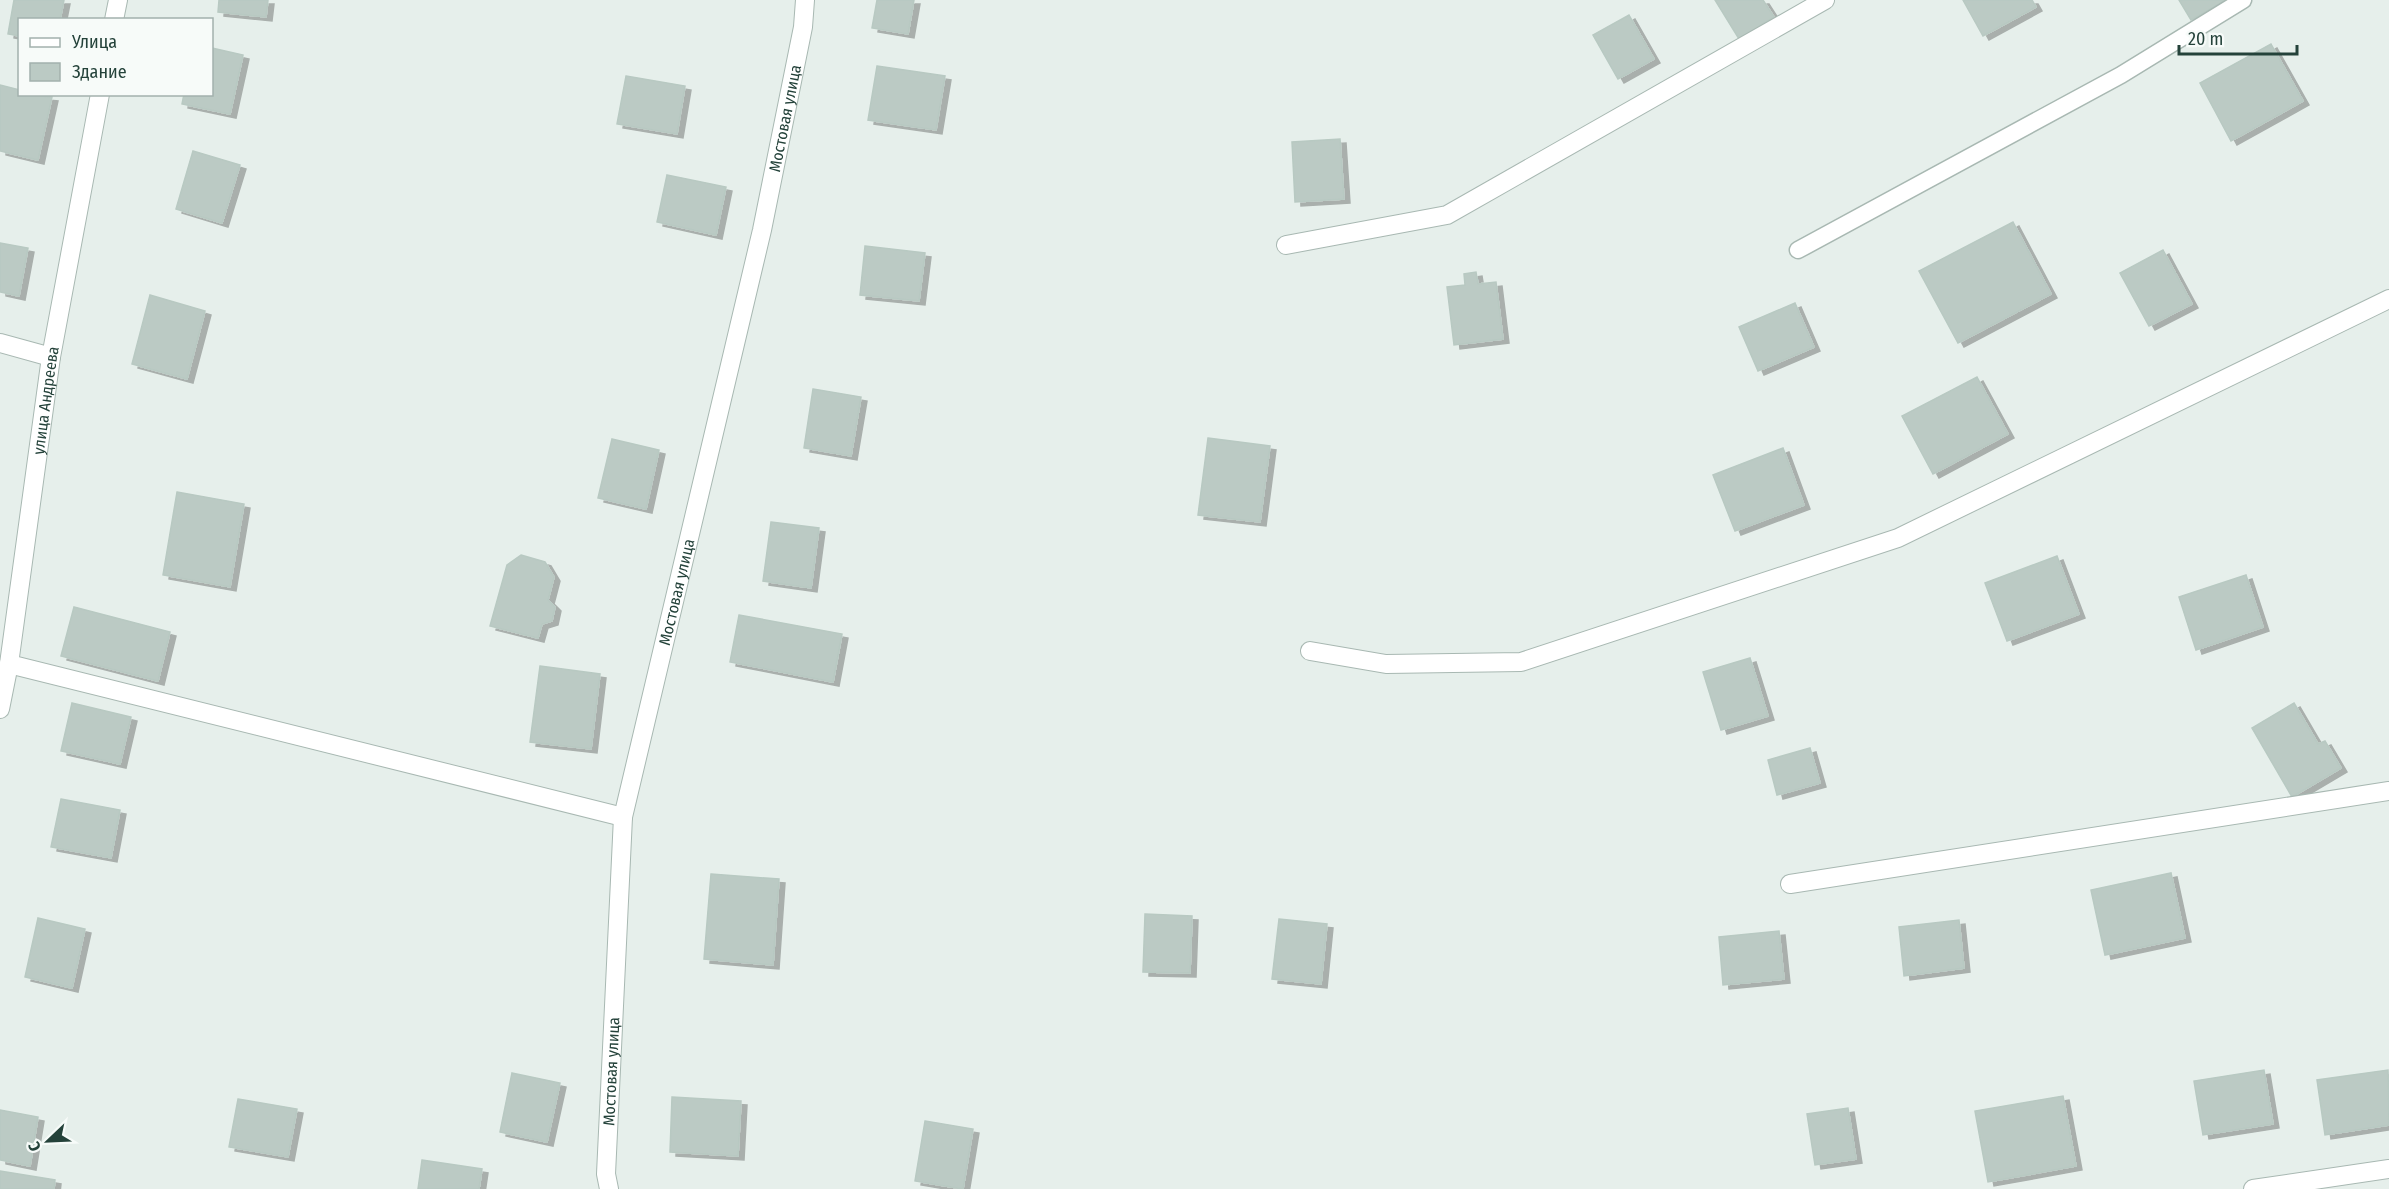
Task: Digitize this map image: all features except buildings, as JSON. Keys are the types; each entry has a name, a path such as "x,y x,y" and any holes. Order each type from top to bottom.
{"street":[{"path":"114,18 118,0"},
{"name":"Мостовая улица","path":"609,1189 606,1174 623,817 762,230 803,27 806,0"},
{"path":"1286,245 1446,215 1825,0"},
{"name":"улица Андреева","path":"0,709 9,664 51,357 100,96"},
{"path":"1310,651 1386,664 1521,662 1898,538 2389,299"},
{"path":"0,344 51,357"},
{"path":"9,664 623,817"},
{"path":"1790,884 2389,791"},
{"path":"2253,1189 2389,1169"}],"lane":[{"path":"1798,250 2121,75 2243,0"}]}
